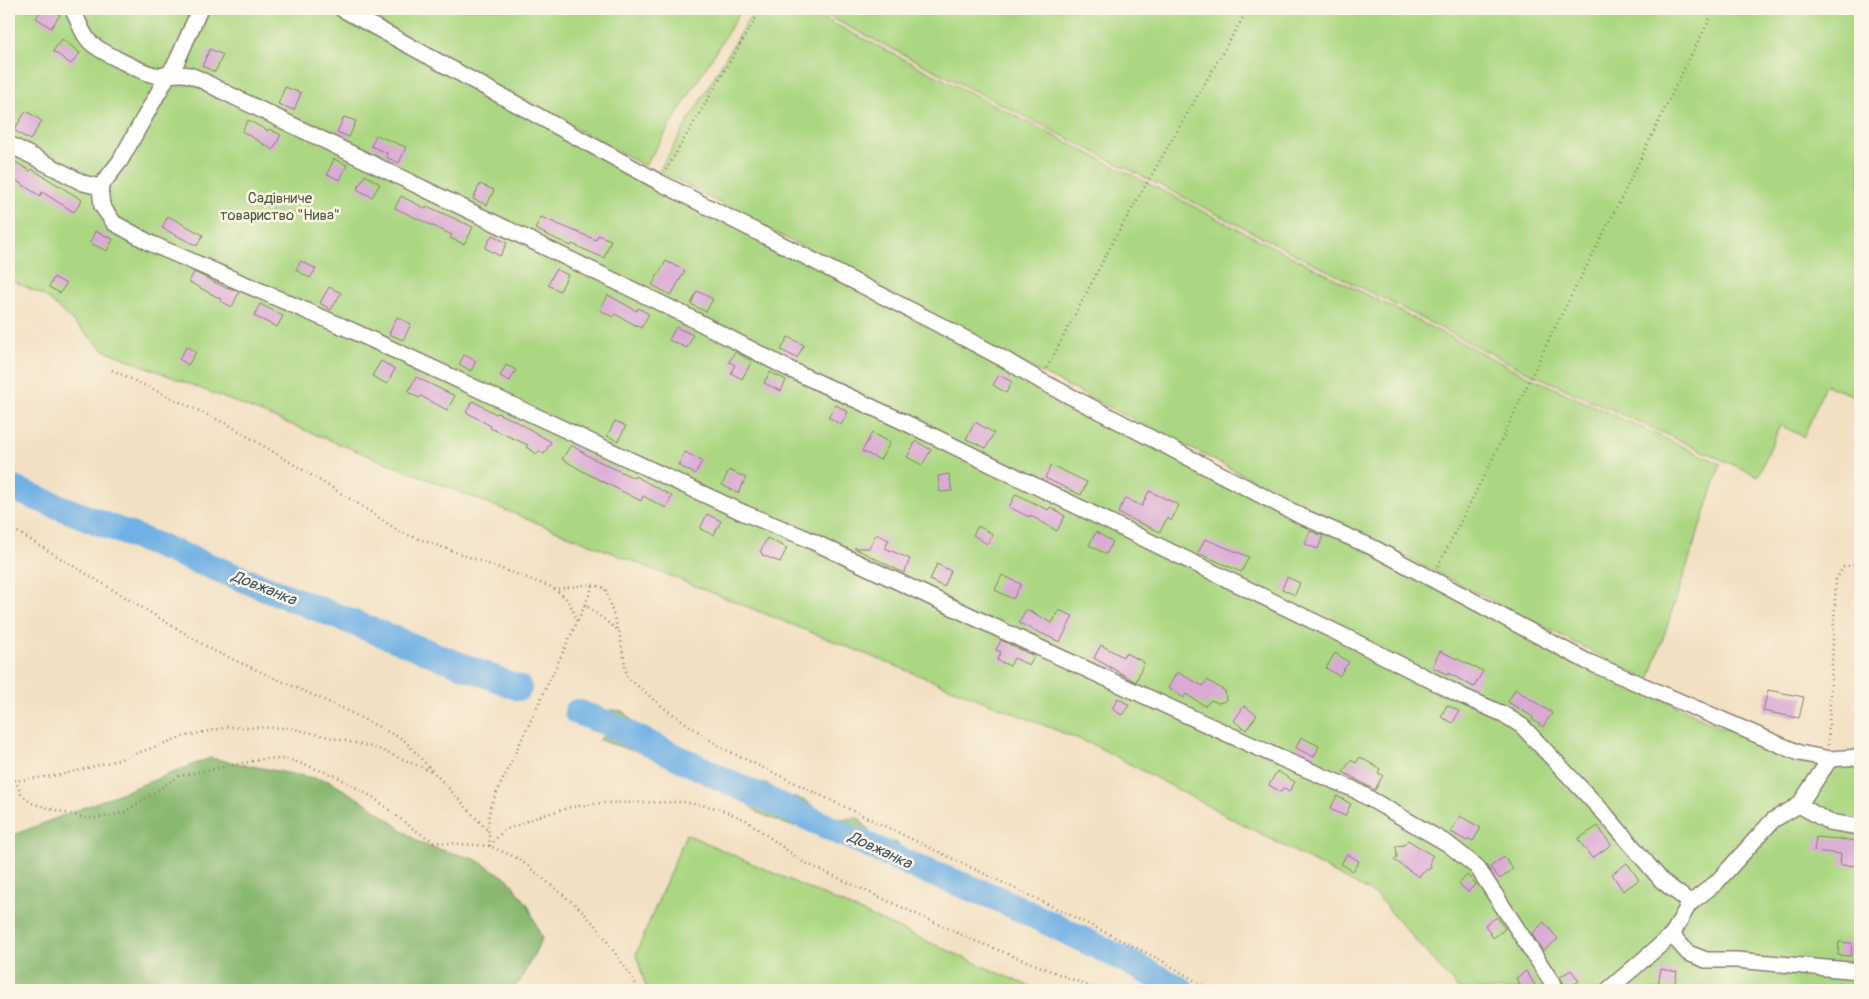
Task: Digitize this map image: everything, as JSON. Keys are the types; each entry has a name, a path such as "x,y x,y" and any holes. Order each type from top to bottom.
{"street":[{"path":"72,9 80,29 90,42 106,52 153,75 188,75 220,90 685,315 789,369 902,421 1350,639 1462,696 1503,714 1522,726 1605,814 1662,881 1691,903"},
{"path":"200,9 178,61 167,76 120,161 100,187 102,206 114,223 152,244 353,331 744,513 801,536 1280,758 1353,789 1448,844 1477,867 1557,990"},
{"path":"342,9 659,182 934,322 1041,381 1301,516 1372,547 1586,661 1787,749 1830,759 1860,757"},
{"path":"9,144 83,182 100,187"},
{"path":"1608,990 1672,935 1691,903 1716,883 1773,820 1798,805 1830,759"},
{"path":"1798,805 1829,822 1860,826"},
{"path":"1672,935 1688,953 1706,960 1736,960 1860,971"}],"path":[{"path":"659,182 761,9"},
{"path":"1041,381 1115,238 1248,9"},
{"path":"1431,579 1493,458 1549,339 1715,9"},
{"path":"112,370 229,425 360,505 400,532 556,590 572,605 578,622"},
{"path":"9,527 214,651 344,709 404,740 489,831"},
{"path":"1830,759 1828,743 1836,580 1844,568 1860,563"},
{"path":"556,590 593,584 605,588 619,631 626,677 664,708 722,748 1070,914 1157,958 1211,990"},
{"path":"490,846 490,807 578,622 593,584"},
{"path":"585,605 619,631"},
{"path":"14,781 60,774 118,760 182,737 227,727 290,728 376,748 435,773"},
{"path":"9,766 21,794 31,803 87,819 125,812 179,776 263,759 288,759 336,776 374,798 412,828 434,842 490,846 519,859 578,907 598,928 635,982 638,990"},
{"path":"490,846 502,831 540,816 571,807 602,803 683,802 717,808 746,820 803,862 973,940 1099,990"}],"green space":[{"name":"Садівниче товариство \"Нива\"","path":"9,9 330,9 922,324 1717,726 1860,764 1860,990 1459,990 1376,895 1096,746 104,350 45,296 9,279"},
{"path":"354,9 742,9 645,166"},
{"path":"754,9 805,9 1517,371 1721,464 1649,680 1008,356 659,171"},
{"path":"814,9 1860,9 1860,398 1825,385 1804,437 1780,425 1758,476 1517,367"},
{"path":"611,710 623,711 638,727 628,732 608,718"},
{"path":"608,731 630,737 638,748 631,750 599,740"},
{"path":"210,758 329,781 372,807 421,844 475,859 508,879 528,905 542,939 520,981 512,990 9,989 9,835 16,834"},
{"path":"766,783 779,793 806,801 830,819 859,818 877,840 898,843 902,853 894,858 870,847 850,849 838,839 831,826 815,829 788,825 758,813 741,798 739,790 749,784"},
{"path":"686,834 1039,990 647,990 636,954"}],"building":[{"path":"42,9 52,9 60,15 51,28 36,18"},
{"path":"62,39 80,53 71,64 53,51"},
{"path":"210,49 223,55 215,72 202,66"},
{"path":"285,87 301,93 294,110 278,104"},
{"path":"26,111 42,121 30,140 14,130"},
{"path":"344,117 356,121 349,137 337,132"},
{"path":"248,120 268,131 269,129 281,135 273,150 242,131"},
{"path":"376,135 406,147 399,163 386,157 387,153 371,146"},
{"path":"9,158 30,171 32,169 82,200 74,212 42,192 40,196 9,176"},
{"path":"334,159 347,165 340,180 327,174"},
{"path":"365,175 380,184 372,197 357,189"},
{"path":"480,184 494,190 487,205 473,199"},
{"path":"401,196 426,209 429,207 473,227 467,240 464,244 450,238 452,235 395,208"},
{"path":"168,216 203,235 197,246 162,228"},
{"path":"541,217 596,240 598,235 611,240 604,258 572,244 571,246 535,229"},
{"path":"95,231 113,239 107,251 90,243"},
{"path":"492,235 507,243 500,256 485,248"},
{"path":"301,261 316,269 310,278 296,270"},
{"path":"666,261 685,271 671,295 652,285"},
{"path":"556,269 568,275 560,291 548,285"},
{"path":"194,272 226,288 239,292 232,307 189,282"},
{"path":"54,277 66,284 60,293 49,287"},
{"path":"329,287 341,293 331,310 320,303"},
{"path":"697,291 713,299 706,312 691,304"},
{"path":"608,295 637,311 638,308 649,314 641,328 615,314 613,317 600,310"},
{"path":"260,304 283,316 277,327 254,316"},
{"path":"397,317 411,324 403,340 389,334"},
{"path":"676,327 693,335 687,348 669,340"},
{"path":"788,337 804,345 797,358 781,350"},
{"path":"187,346 196,352 188,365 179,359"},
{"path":"735,352 752,361 742,379 731,373 735,365 729,362"},
{"path":"464,355 476,361 471,371 459,364"},
{"path":"381,361 395,369 387,384 372,376"},
{"path":"506,365 516,370 510,381 500,376"},
{"path":"770,372 786,380 781,391 764,383"},
{"path":"999,375 1012,382 1006,393 993,385"},
{"path":"416,377 455,396 447,410 421,396 419,398 408,392"},
{"path":"473,401 496,414 516,421 551,442 544,454 539,451 537,454 526,447 528,445 490,428 491,426 466,412"},
{"path":"836,405 848,412 841,425 828,417"},
{"path":"615,421 626,426 618,441 607,436"},
{"path":"975,422 994,433 986,448 966,439"},
{"path":"872,433 890,443 880,460 862,451"},
{"path":"916,441 931,450 922,465 907,457"},
{"path":"571,445 592,458 634,478 635,476 672,496 666,508 643,496 641,501 562,459"},
{"path":"685,452 702,461 695,474 678,465"},
{"path":"1051,465 1087,482 1081,495 1045,478"},
{"path":"729,470 746,478 738,493 722,485"},
{"path":"949,474 952,491 940,492 938,476"},
{"path":"1149,491 1179,505 1171,521 1167,518 1160,532 1118,513 1125,498 1142,506"},
{"path":"1016,494 1048,510 1050,507 1065,516 1057,531 1030,515 1029,517 1009,507"},
{"path":"707,514 721,521 714,535 700,529"},
{"path":"978,526 993,534 987,544 973,535"},
{"path":"1310,531 1323,536 1318,549 1305,544"},
{"path":"1096,532 1113,542 1106,554 1089,545"},
{"path":"876,534 889,540 885,548 910,559 904,573 854,548 869,548"},
{"path":"767,538 787,548 780,562 762,555 760,552"},
{"path":"1205,539 1249,557 1241,572 1198,553"},
{"path":"937,564 951,571 944,587 930,580"},
{"path":"1002,575 1021,584 1013,599 995,590"},
{"path":"1287,577 1300,583 1295,595 1282,589"},
{"path":"1026,609 1052,623 1059,610 1073,616 1060,642 1019,623"},
{"path":"1001,640 1034,656 1029,665 1014,658 1010,666 997,660 1001,652 996,650"},
{"path":"1101,645 1123,657 1125,653 1144,662 1136,682 1094,658"},
{"path":"1440,651 1483,671 1474,687 1432,667"},
{"path":"1335,653 1349,662 1339,676 1326,668"},
{"path":"1177,672 1203,686 1207,680 1225,691 1226,701 1218,703 1211,700 1205,706 1186,694 1184,698 1168,688"},
{"path":"1515,689 1552,713 1543,727 1532,719 1533,717 1508,702"},
{"path":"1768,690 1804,697 1799,718 1763,711"},
{"path":"1118,698 1129,705 1122,715 1112,709"},
{"path":"1447,705 1459,711 1453,723 1441,717"},
{"path":"1244,706 1257,715 1246,730 1234,721"},
{"path":"1301,737 1319,746 1314,757 1296,748"},
{"path":"1360,757 1380,769 1378,773 1383,775 1375,790 1343,772 1351,760 1356,763"},
{"path":"1277,771 1295,782 1289,792 1283,788 1281,792 1269,785"},
{"path":"1337,796 1351,804 1345,816 1330,809"},
{"path":"1460,816 1481,828 1473,841 1469,839 1467,841 1451,832"},
{"path":"1598,826 1611,845 1592,858 1578,839"},
{"path":"1816,837 1860,841 1860,866 1840,865 1841,854 1814,851"},
{"path":"1408,840 1433,856 1430,860 1431,868 1422,872 1419,877 1394,860 1397,857 1396,846 1404,845"},
{"path":"1347,854 1359,861 1353,871 1341,864"},
{"path":"1504,857 1513,869 1500,879 1490,867"},
{"path":"1627,863 1639,880 1623,891 1612,874"},
{"path":"1467,875 1476,884 1468,892 1459,884"},
{"path":"1497,917 1505,929 1493,938 1485,925"},
{"path":"1544,922 1558,939 1543,951 1532,934"},
{"path":"1839,942 1852,943 1851,956 1838,955"},
{"path":"1661,969 1677,972 1674,987 1658,984"},
{"path":"1571,970 1579,981 1567,989 1560,977"},
{"path":"1526,971 1535,985 1527,990 1523,990 1516,978"}],"waterway":[{"name":"Довжанка","path":"9,487 519,688"},
{"name":"Довжанка","path":"577,712 604,722 727,781 920,869 997,898 1182,990"}]}
